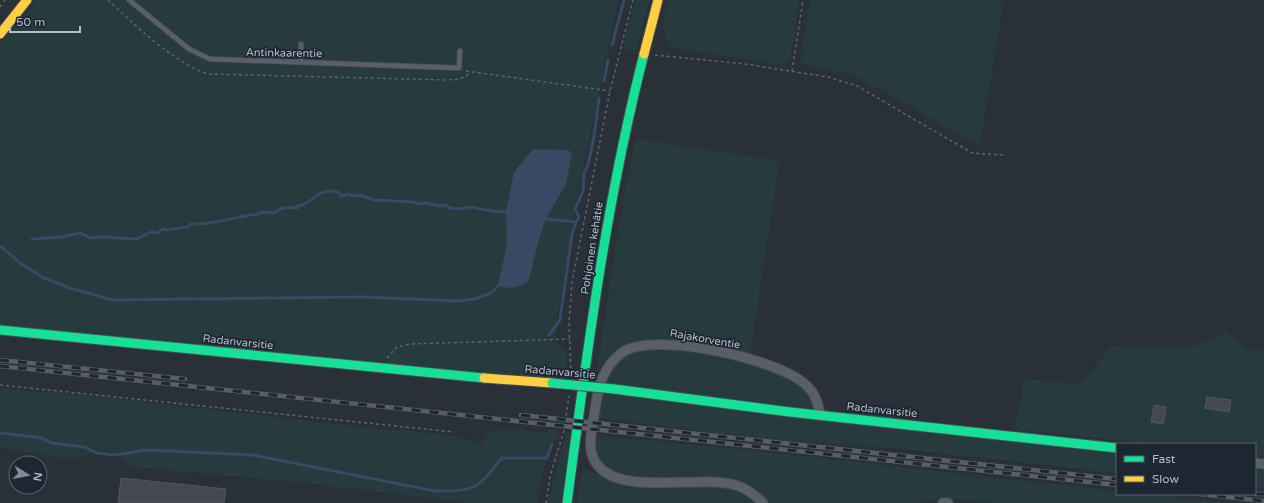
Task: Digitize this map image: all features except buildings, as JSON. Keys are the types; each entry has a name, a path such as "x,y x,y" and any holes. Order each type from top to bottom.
{"street":[{"path":"0,34 27,0"},
{"name":"Pohjoinen kehätie","path":"567,503 612,196 643,54 658,0"},
{"name":"Radanvarsitie","path":"0,330 378,368 614,389 820,415 1116,448"},
{"name":"Rajakorventie","path":"763,503 750,492 738,486 726,483 627,483 603,474 595,463 590,446 598,390 608,367 616,358 628,350 647,345 676,345 728,354 770,365 804,382 812,391 818,402 820,415"},
{"path":"943,503 948,503"}],"lane":[{"name":"Antinkaarentie","path":"129,0 189,49 210,59 300,61 459,68"},
{"path":"300,61 302,44"},
{"path":"459,68 460,51"}],"path":[{"path":"0,7 5,0"},
{"path":"571,380 569,323 572,282 610,91 633,0"},
{"path":"792,71 803,0"},
{"path":"643,54 745,64 828,77 857,86 972,153 1002,155"},
{"path":"459,68 472,73 610,91"},
{"path":"378,368 397,347 410,344 570,339"},
{"path":"0,384 454,432"},
{"path":"546,503 550,476 564,431 569,389"}],"green space":[{"path":"37,0 618,0 575,209 556,327 556,343 567,352 567,380 552,381 361,360 0,328 0,44"},
{"path":"635,0 650,0 636,49 632,51 623,48"},
{"path":"670,0 799,0 791,58 783,65 671,48 667,42 663,30 663,18"},
{"path":"810,0 1004,0 980,145 955,133 902,101 853,75 803,64 800,57"},
{"path":"635,139 780,160 750,355 666,342 638,343 625,346 614,353 604,363 596,377 618,228"},
{"path":"1226,332 1249,350 1264,351 1264,456 1256,455 1256,443 1144,443 1015,429 1024,379 1080,384 1112,346 1193,347"},
{"path":"678,348 746,361 781,372 795,380 806,389 815,406 813,409 602,383 611,366 631,351"},
{"path":"0,389 84,395 370,428 452,435 465,438 476,444 482,443 488,432 515,429 548,433 549,429 561,431 551,446 546,460 538,503 473,503 314,484 134,467 114,453 95,450 86,456 75,460 0,448"},
{"path":"601,393 1116,451 1116,473 891,448 778,440 596,418"},
{"path":"566,431 571,432 561,503 548,503"},
{"path":"595,435 777,453 1116,491 1116,495 1155,495 1228,503 999,503 944,498 910,503 766,503 740,483 651,480 623,476 606,471 595,454"},
{"path":"1256,465 1264,466 1264,488 1256,487"},
{"path":"582,468 617,483 641,487 714,485 738,488 760,503 577,503"}],"water":[{"path":"533,149 568,150 572,153 566,184 546,219 539,239 529,280 521,286 510,288 498,286 507,244 506,211 514,172"}],"waterway":[{"path":"612,45 624,0"},
{"path":"604,81 608,60"},
{"path":"576,222 579,217 575,209 583,191 584,173 588,165 594,136 599,98"},
{"path":"32,239 62,237 80,233 91,238 102,237 137,239 151,232 157,233 163,229 170,230 188,227 191,224 217,222 259,214 262,212 275,213 285,208 297,208 320,194 331,191 338,192 341,196 349,194 353,196 360,195 374,200 413,202 420,204 426,203 439,206 446,205 450,208 461,209 471,207 496,212 506,211"},
{"path":"547,219 576,222 572,234 560,320 549,335"},
{"path":"0,246 23,265 44,278 67,287 112,300 362,297 457,301 475,299 491,293 498,286"},
{"path":"0,433 42,438 51,443 85,447 97,453 114,455 148,450 253,455 435,491 467,489 474,486 480,483 502,458 547,458 552,444"}],"railway":[{"path":"0,360 185,379"},
{"path":"0,366 1116,485"},
{"path":"521,415 1116,479"},
{"path":"1256,494 1264,494"},
{"path":"1208,495 1264,501"}],"traffic: fast":[{"path":"567,503 590,334 608,221 644,54"},
{"path":"0,330 484,378"},
{"path":"552,383 614,389"},
{"path":"614,389 790,412 1116,448"}],"traffic: slow":[{"path":"0,34 27,0"},
{"path":"644,54 658,0"},
{"path":"484,378 552,383"}]}
